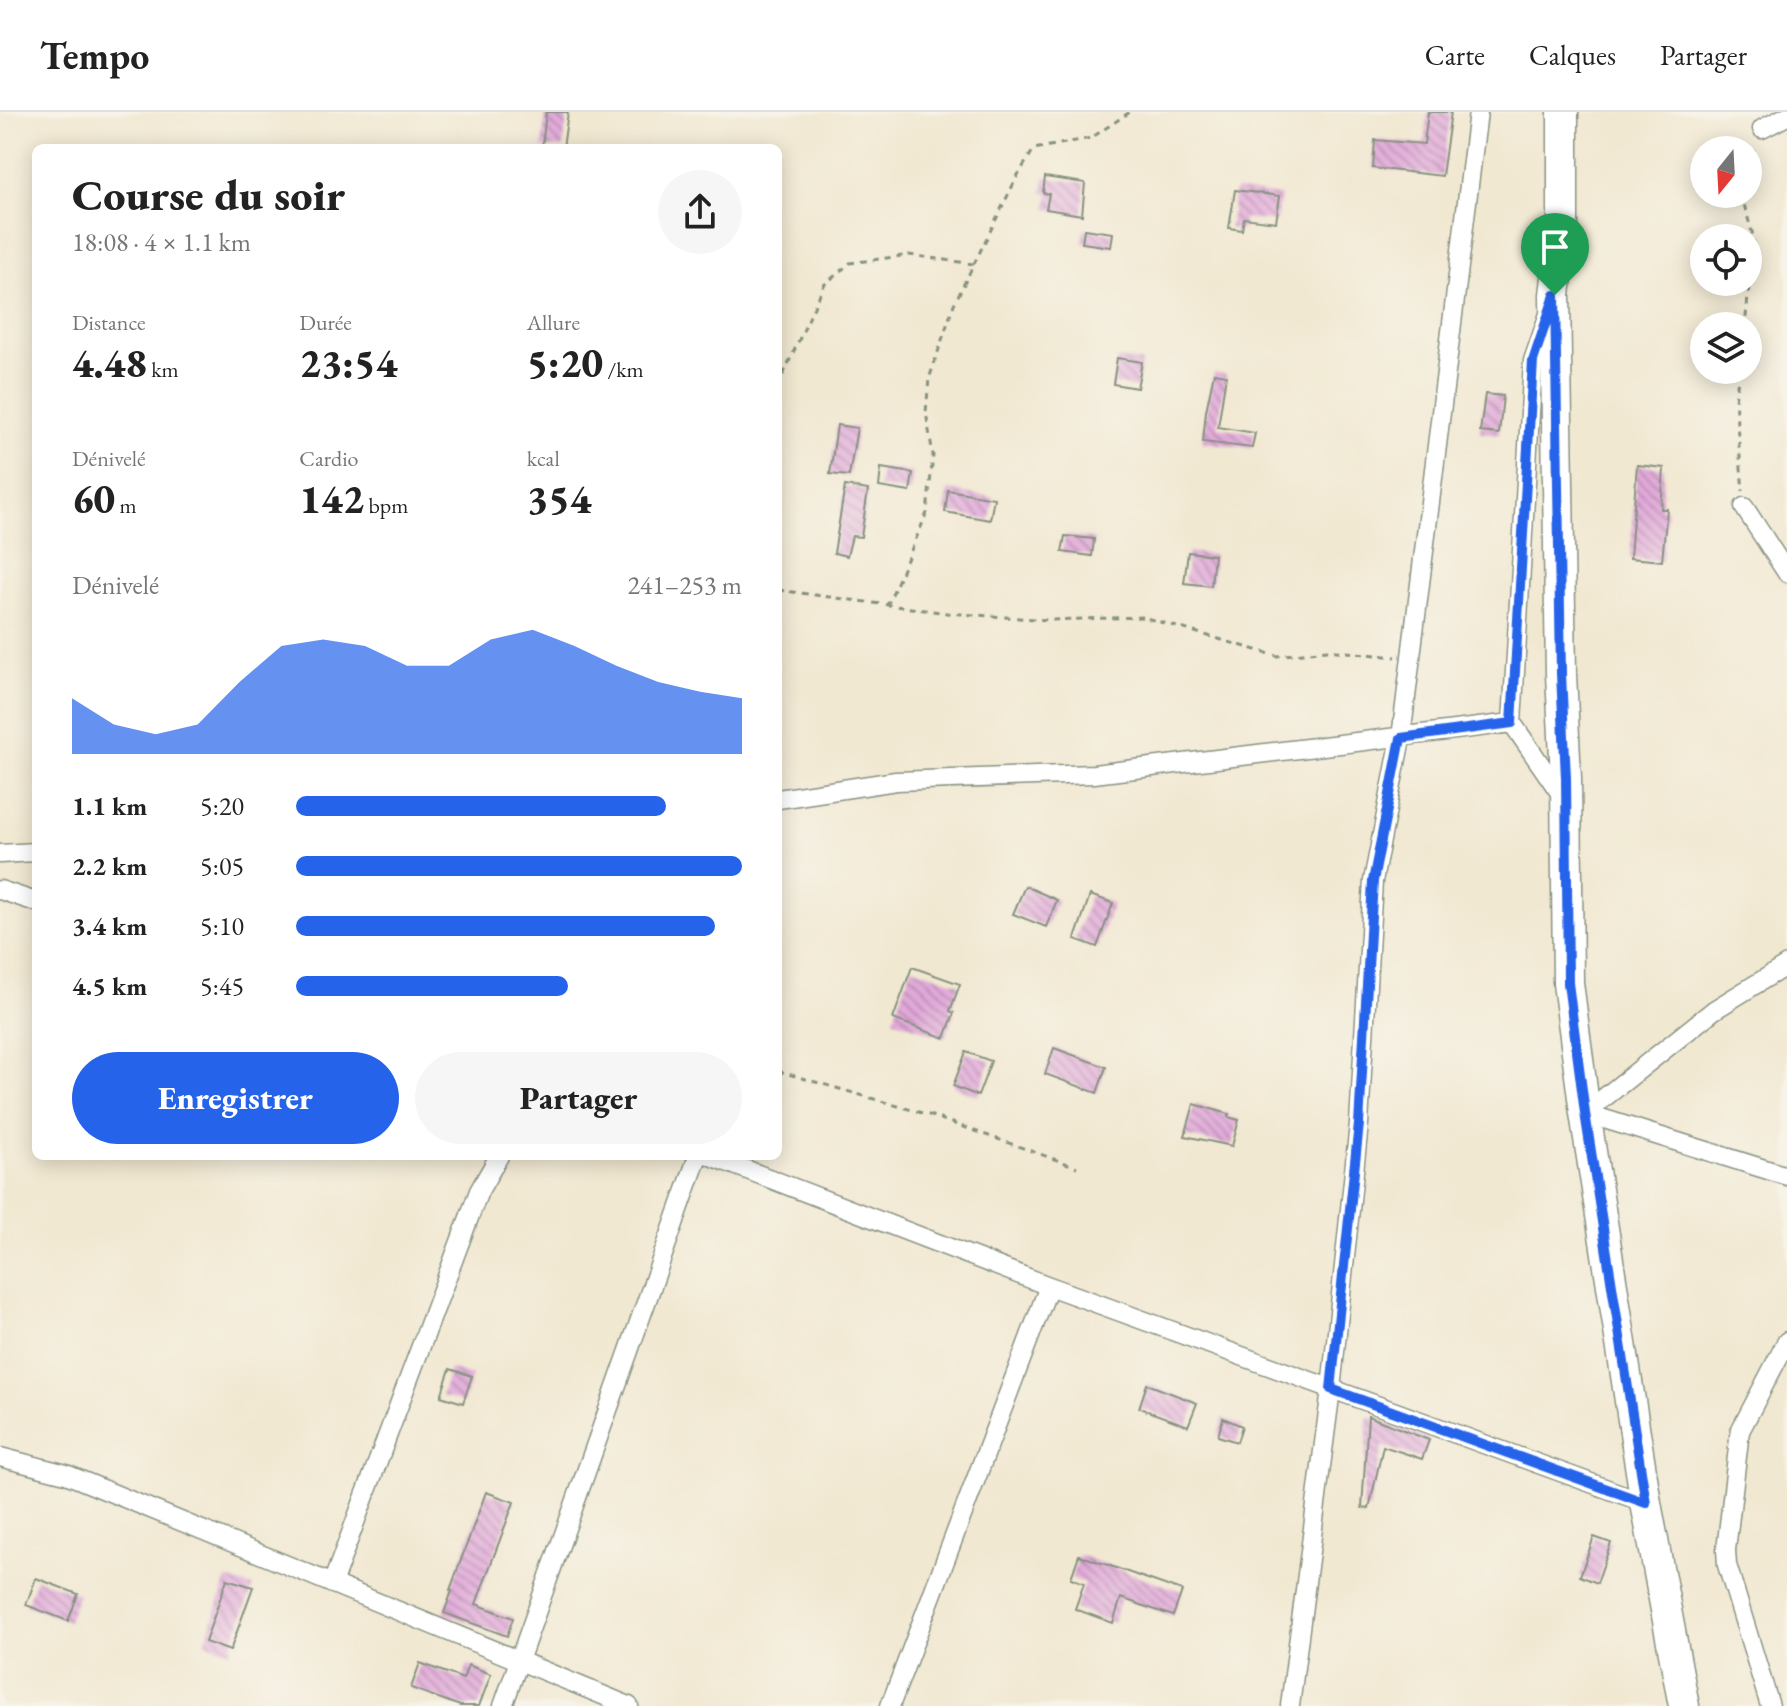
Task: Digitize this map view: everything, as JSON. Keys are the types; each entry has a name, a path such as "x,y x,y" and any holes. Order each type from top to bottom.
{"main road":[{"path":"1563,112 1563,226 1555,295 1568,983 1585,1113 1646,1503 1684,1706"}],"street":[{"path":"1290,1706 1331,1389 1359,1124 1373,881 1401,738 1478,112"},
{"path":"1762,129 1787,116"},
{"path":"1555,295 1533,361 1512,723 1566,802"},
{"path":"1744,507 1782,552 1787,573"},
{"path":"782,798 896,781 1094,774 1512,723"},
{"path":"0,854 32,852"},
{"path":"0,890 32,901"},
{"path":"1585,1113 1714,1010 1787,965"},
{"path":"1585,1113 1787,1176"},
{"path":"332,1584 479,1191 497,1160"},
{"path":"503,1706 697,1160"},
{"path":"721,1160 1049,1286 1646,1503"},
{"path":"890,1706 1049,1286"},
{"path":"1770,1706 1727,1565 1726,1550 1740,1431 1787,1341"},
{"path":"0,1457 66,1474 629,1706"}],"path":[{"path":"887,606 927,513 933,455 926,412 929,379 954,304 1034,149 1091,138 1130,112"},
{"path":"1745,208 1754,239 1746,312"},
{"path":"782,377 824,285 850,263 909,255 974,264"},
{"path":"1737,384 1735,401 1744,507"},
{"path":"782,591 947,613 1049,620 1143,617 1277,656 1327,650 1411,659"},
{"path":"782,1072 929,1115 1077,1167"}],"building":[{"path":"546,112 568,112 564,144 542,144"},
{"path":"1428,112 1451,112 1442,176 1373,168 1375,140 1424,144"},
{"path":"1045,177 1085,183 1082,215 1046,209 1049,194 1043,193"},
{"path":"1235,190 1280,196 1276,222 1244,218 1242,230 1229,228"},
{"path":"1084,229 1113,233 1111,247 1082,243"},
{"path":"1117,358 1142,362 1137,388 1113,384"},
{"path":"1214,373 1226,375 1218,427 1255,433 1252,448 1203,442"},
{"path":"1485,394 1503,396 1499,434 1480,432"},
{"path":"837,425 857,428 849,476 830,474"},
{"path":"1637,465 1664,468 1661,509 1667,509 1662,561 1630,558"},
{"path":"881,468 913,473 910,492 879,487"},
{"path":"845,486 868,490 861,537 852,536 847,556 834,553"},
{"path":"948,490 994,498 990,520 945,512"},
{"path":"1065,536 1094,539 1092,556 1062,552"},
{"path":"1188,552 1214,555 1211,586 1184,583"},
{"path":"1025,886 1057,900 1046,927 1013,914"},
{"path":"1090,895 1113,903 1097,947 1075,939"},
{"path":"912,967 960,984 950,1011 954,1013 945,1038 893,1019"},
{"path":"1054,1048 1106,1067 1097,1093 1045,1074"},
{"path":"966,1052 991,1061 978,1096 953,1086"},
{"path":"1194,1104 1239,1120 1232,1146 1185,1136"},
{"path":"450,1369 472,1376 463,1403 441,1396"},
{"path":"1147,1384 1197,1403 1188,1426 1139,1408"},
{"path":"1368,1416 1429,1440 1422,1459 1383,1446 1369,1509 1362,1508"},
{"path":"1223,1418 1242,1426 1237,1442 1218,1436"},
{"path":"486,1492 514,1502 476,1604 513,1618 507,1636 444,1613"},
{"path":"1594,1537 1611,1543 1597,1583 1580,1576"},
{"path":"1079,1555 1182,1591 1173,1616 1121,1598 1113,1623 1075,1609 1084,1583 1071,1578"},
{"path":"36,1578 78,1594 68,1621 26,1605"},
{"path":"227,1579 253,1587 230,1651 205,1642"},
{"path":"420,1663 463,1679 468,1665 491,1674 479,1706 460,1706 411,1688"}],"route":[{"path":"1555,295 1568,983 1585,1113 1646,1503 1331,1389 1359,1124 1373,881 1401,738 1512,723 1533,361 1555,295"}]}
